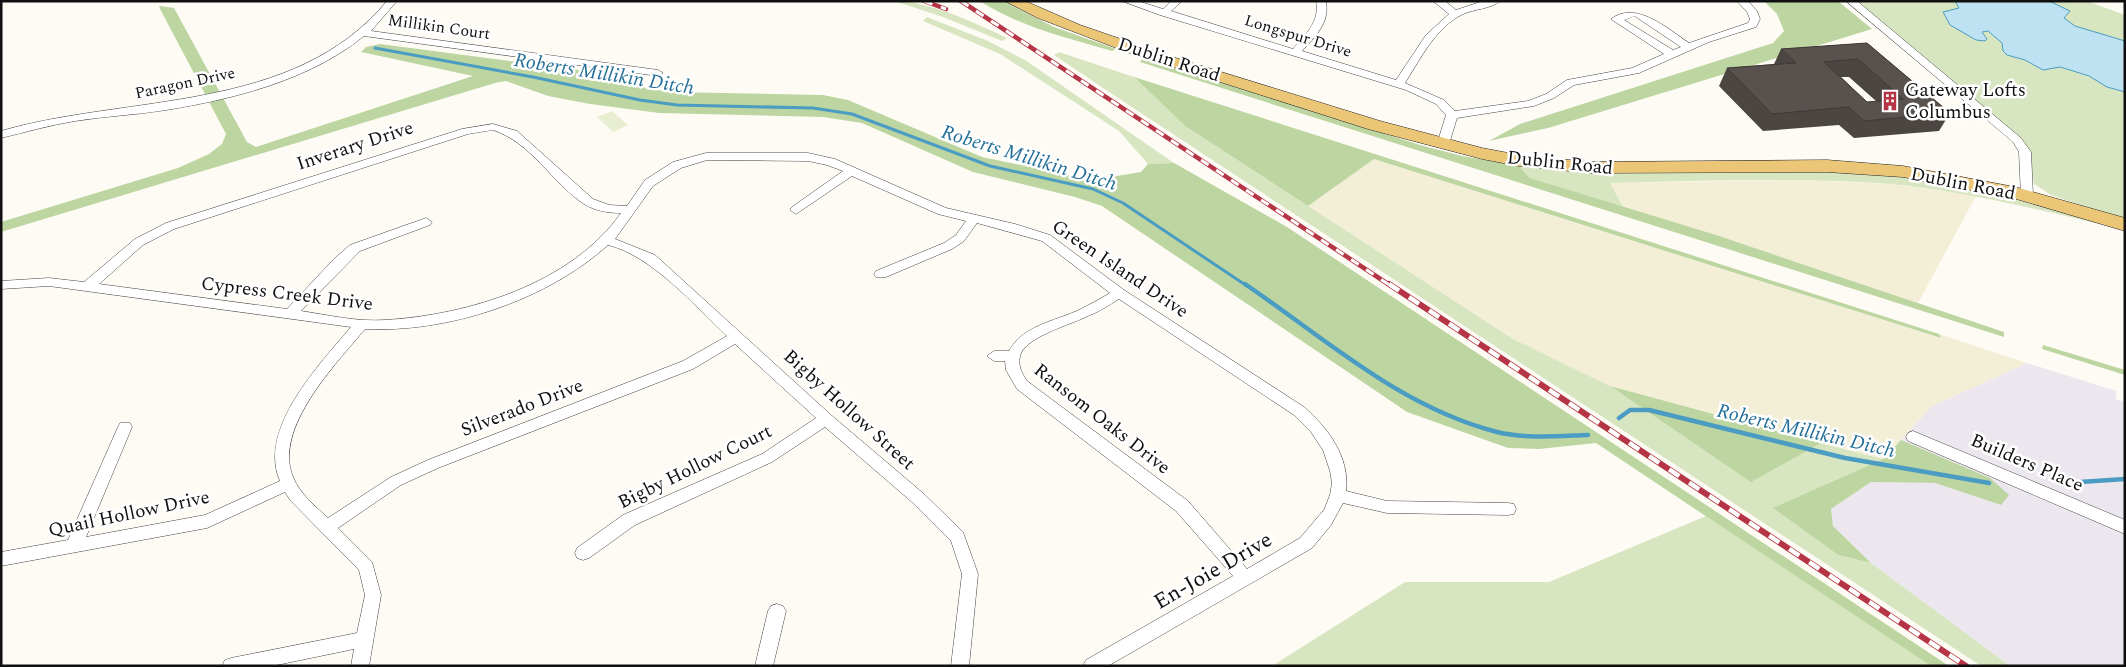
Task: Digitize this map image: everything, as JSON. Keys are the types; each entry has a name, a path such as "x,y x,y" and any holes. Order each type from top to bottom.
{"main road":[{"name":"Dublin Road","path":"1012,1 1065,25 1138,51 1408,135 1506,158 1594,168 1829,166 1884,170 1934,176 2027,196 2069,206 2125,225"}],"street":[{"path":"364,33 381,17 392,1"},
{"name":"Longspur Drive","path":"1127,1 1399,84 1440,102 1452,115"},
{"path":"1164,13 1177,1"},
{"path":"1295,52 1321,22 1324,15 1321,1"},
{"path":"1438,1 1455,14"},
{"path":"1399,84 1435,31 1455,14 1495,1"},
{"path":"1631,1 1636,8 1635,13"},
{"path":"1443,144 1452,115 1530,104 1550,96 1571,82 1635,71 1705,40 1752,24 1754,16 1742,1"},
{"path":"1851,1 2017,140 2025,152 2027,196"},
{"path":"1673,55 1616,19 1635,13 1690,48"},
{"name":"Millikin Court","path":"364,33 658,73"},
{"name":"Paragon Drive","path":"1,135 62,120 152,109 205,99 299,69 328,55 364,33"},
{"name":"Inverary Drive","path":"87,286 140,242 170,226 415,146 484,127 501,128 513,133 589,202 607,208 631,210"},
{"name":"Green Island Drive","path":"692,154 808,157 831,162 925,205 1046,238 1119,293 1268,389 1312,422 1322,435 1336,463 1339,480 1338,495"},
{"name":"Cypress Creek Drive","path":"1,285 49,282 361,324 415,322 485,307 538,286 586,258 607,241 631,210 640,194 657,176 692,154"},
{"path":"796,210 851,171"},
{"path":"881,274 948,246 960,238 974,219"},
{"path":"291,314 339,262 355,248 426,222"},
{"name":"Bigby Hollow Street","path":"607,241 621,244 650,258 826,419 918,498 957,537 966,556 970,574 960,666"},
{"name":"Ransom Oaks Drive","path":"1119,293 1083,313 1043,328 1026,338 1018,345 1014,356 1013,369 1022,385 1182,506 1245,578"},
{"path":"360,666 373,595 366,567 328,526 296,496 288,484 282,468 282,449 294,416 304,396 361,324"},
{"name":"Silverado Drive","path":"328,526 396,480 688,365 736,337"},
{"path":"994,356 1014,356"},
{"name":"Bigby Hollow Court","path":"583,553 629,520 766,458 826,419"},
{"path":"73,546 125,426"},
{"name":"Builders Place","path":"1913,437 2125,527"},
{"name":"Quail Hollow Drive","path":"1,559 207,521 288,484"},
{"path":"1338,495 1387,507 1508,509"},
{"name":"En-Joie Drive","path":"1092,666 1306,543 1330,513 1338,495"},
{"path":"764,666 777,611"},
{"path":"231,666 366,639"}],"shaded area":[{"path":"1374,159 1940,338 1939,334 2027,363 1932,406 1883,459 1610,386 1513,339 1308,206"},
{"path":"1797,180 1892,184 1976,196 1918,303 1716,235 1623,207 1610,183"},
{"path":"2027,363 2116,391 2116,399 2125,402 2125,666 2010,666 1871,563 1833,526 1831,509 1871,482 1935,483 2001,505 1990,478 1901,440 1932,406"}],"green space":[{"path":"894,1 908,2 937,9 1007,38 1002,41 943,17"},
{"path":"980,1 1003,1 1054,27 1116,49 1112,51 1027,25"},
{"path":"1764,1 1838,1 1872,29 1548,128 1489,141 1520,124 1773,43 1784,31 1777,14"},
{"path":"1855,1 2087,1 2125,15 2125,220 2051,195 2034,184 2029,152"},
{"path":"159,7 174,8 247,142 256,147 473,76 361,52 366,47 380,44 609,74 641,87 669,92 823,95 848,100 982,157 1074,176 1111,177 1141,172 1148,164 1174,163 1287,227 1949,666 1931,666 1596,443 1539,449 1508,448 1407,412 1102,206 1075,197 973,172 862,123 823,117 659,113 590,104 548,96 506,81 1,232 1,222 178,168 209,154 222,144 226,134"},
{"path":"927,17 988,41 1025,60 1174,163 1148,164 1119,131 1000,54 923,21"},
{"path":"1059,52 1134,77 1185,126 1513,339 1610,386 1751,481 1821,443 1883,459 1774,508 1838,555 1871,563 2010,666 1981,666 1054,55"},
{"path":"1144,57 1420,145 1462,156 1519,166 1530,178 1716,235 2004,332 2004,337 1140,62"},
{"path":"1134,77 1939,334 1941,338 1374,159 1308,206 1185,126"},
{"path":"612,111 628,125 613,132 597,117"},
{"path":"1519,166 1594,173 1804,170 1901,177 2007,196 2100,224 1944,191 1891,184 1856,182 1751,180 1610,183 1623,207 1530,178"},
{"path":"2043,345 2125,370 2125,375 2042,349"},
{"path":"1610,386 1821,443 1751,482"},
{"path":"1901,440 1990,478 2009,495 2001,505 1935,483 1871,482 1831,509 1833,526 1871,563 1838,555 1773,508 1883,459"},
{"path":"1706,516 1931,666 1272,666 1405,582 1549,582"}],"water":[{"path":"1955,1 2049,1 2070,11 2064,18 2075,26 2125,41 2125,92 2107,87 2089,76 2070,70 2060,67 2043,70 2025,60 2007,55 2003,51 2002,43 1988,31 1982,32 1987,39 1985,41 1976,40 1950,25 1943,12 1959,8"}],"building":[{"path":"1867,43 1950,113 1864,121 1849,107 1772,114 1727,68 1796,63 1781,49","holes":["1858,59 1903,99 1867,102 1824,62"]}],"waterway":[{"name":"Roberts Millikin Ditch","path":"375,48 533,77 640,100 677,105 813,108 852,114 990,166 1093,189 1123,203 1247,286"},
{"name":"Roberts Millikin Ditch","path":"1245,284 1396,389 1462,421 1497,432 1519,436 1588,435"},
{"name":"Roberts Millikin Ditch","path":"1619,418 1630,410 1649,410 1845,458 1989,483"},
{"name":"Roberts Millikin Ditch","path":"2080,482 2125,479"}],"railway":[{"path":"924,1 946,9"},
{"path":"961,1 1391,286"},
{"path":"1389,284 1966,666"}],"place":[{"name":"Gateway Lofts Columbus","path":"1890,101"}]}
